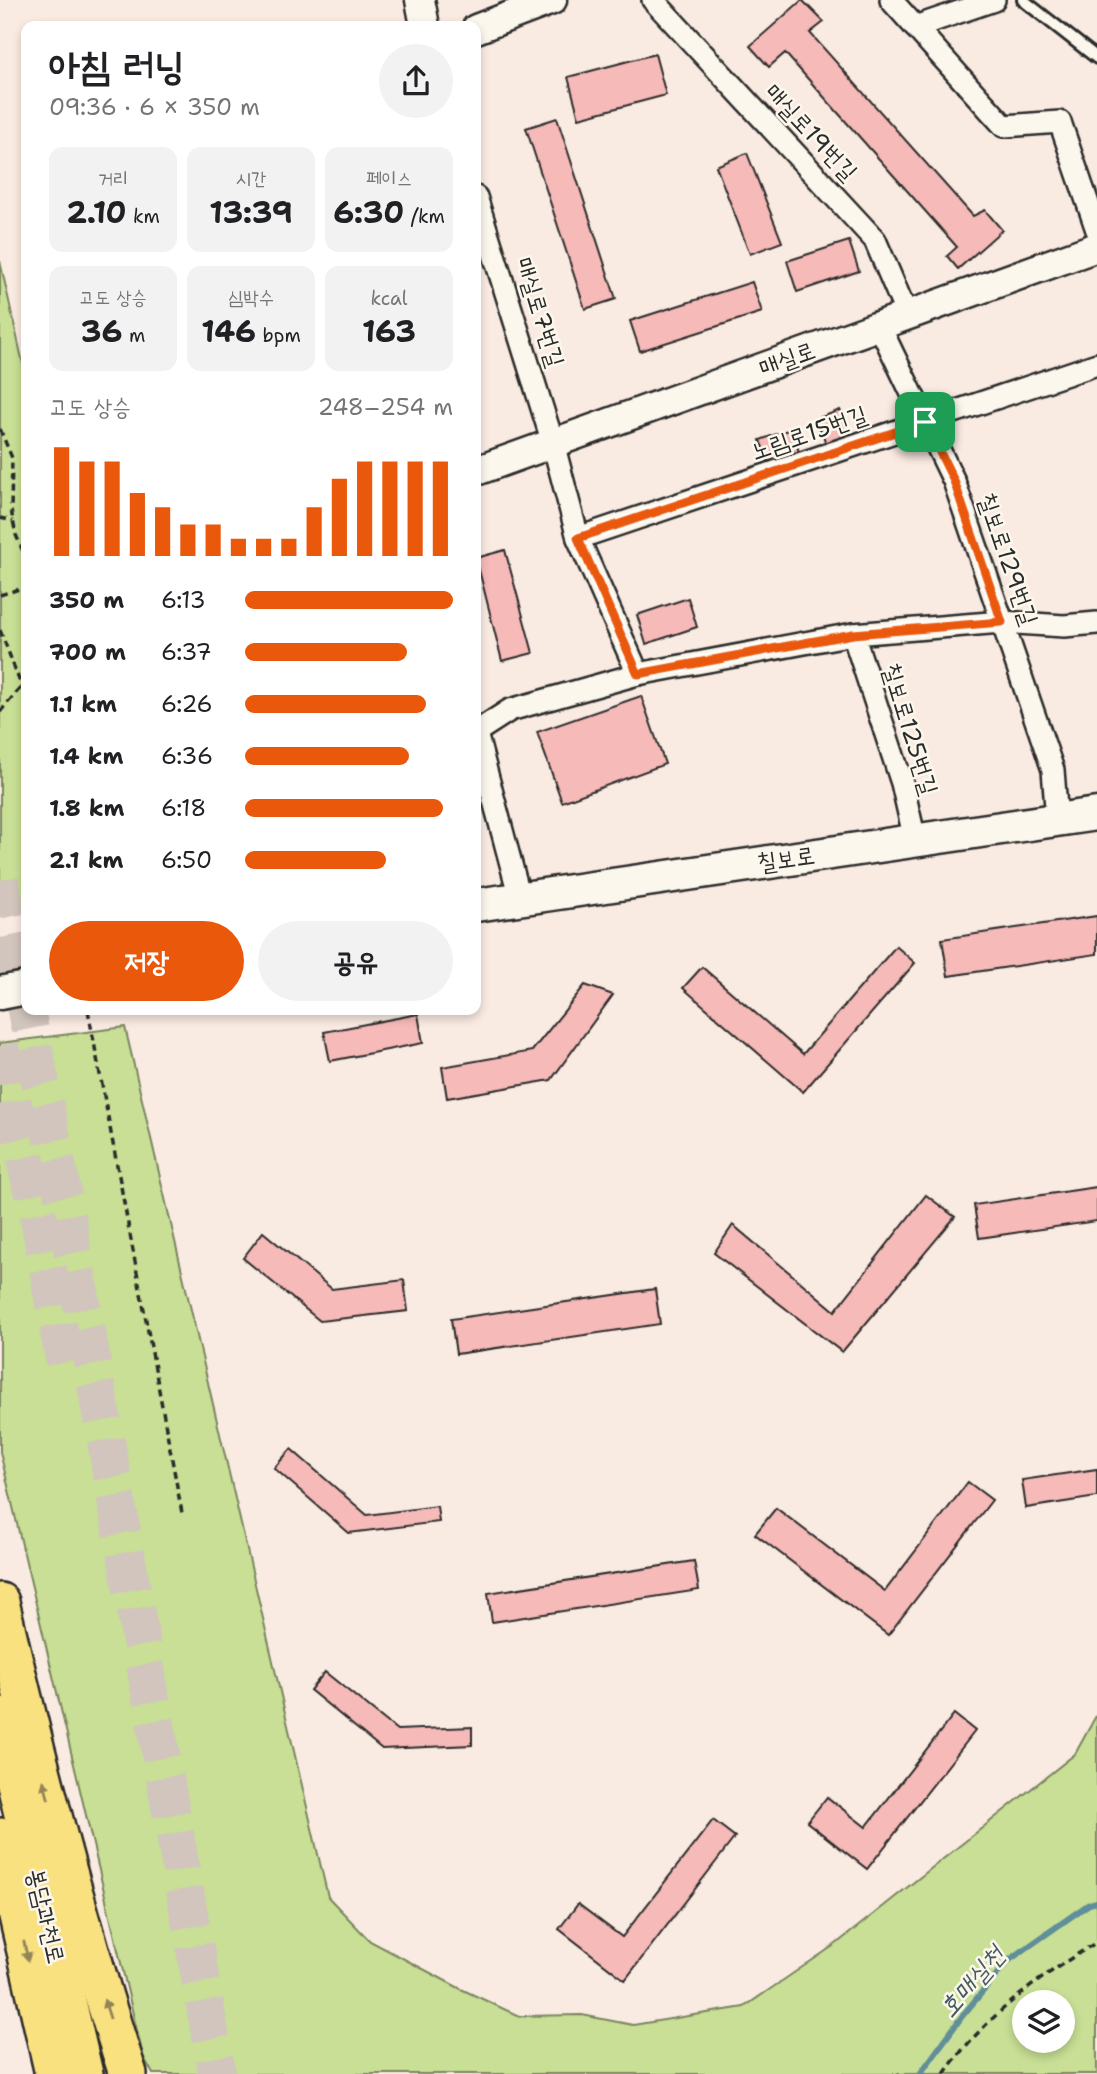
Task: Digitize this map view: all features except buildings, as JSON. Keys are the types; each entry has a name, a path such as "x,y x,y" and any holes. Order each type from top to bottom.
{"highway":[{"path":"0,1602 38,1763 95,1970 128,2074"},
{"name":"봉담과천로","path":"0,1716 84,2074"},
{"name":"봉담과천로","path":"0,1837 54,2074"}],"main road":[{"name":"칠보로","path":"481,904 1097,814"},
{"path":"0,993 21,989"}],"street":[{"path":"420,0 424,21"},
{"path":"481,27 552,0"},
{"name":"매실로19번길","path":"653,0 874,240 907,315"},
{"path":"891,0 1004,126 1060,122 1097,230"},
{"path":"915,27 993,0"},
{"name":"매실로7번길","path":"481,213 553,443 578,538 638,674"},
{"name":"매실로","path":"481,469 1097,247"},
{"name":"칠보로129번길","path":"879,326 954,481 1053,770 1057,820"},
{"name":"노림로15번길","path":"578,538 1097,364"},
{"path":"481,729 510,710 638,674 853,634 1002,622 1064,626 1097,623"},
{"name":"칠보로125번길","path":"853,634 902,783 915,841"},
{"path":"481,751 520,898"}],"lane":[{"path":"1023,0 1097,58"}],"path":[{"path":"0,429 12,458 11,510 21,544"},
{"path":"0,519 13,521"},
{"path":"0,595 21,589"},
{"path":"0,630 21,680"},
{"path":"0,712 21,690"},
{"path":"89,1015 182,1513"},
{"path":"944,2074 962,2048 1021,1992 1097,1942"}],"green space":[{"path":"0,261 21,355 21,913 0,917"},
{"path":"125,1027 328,1897 370,1941 519,2016 582,2015 633,2025 744,2007 836,1944 1075,1754 1097,1714 1097,2074 153,2074 143,2056 0,1452 0,1043"}],"waterway":[{"name":"호매실천","path":"920,2074 963,2015 1008,1961 1089,1904 1097,1902"}],"tunnel":[{"path":"0,880 21,985"},
{"path":"27,1015 61,1185 217,2074"},
{"path":"0,1046 41,1229 67,1376"}],"route":[{"path":"925,422 954,481 1002,622 853,634 638,674 578,538 925,422"}]}
